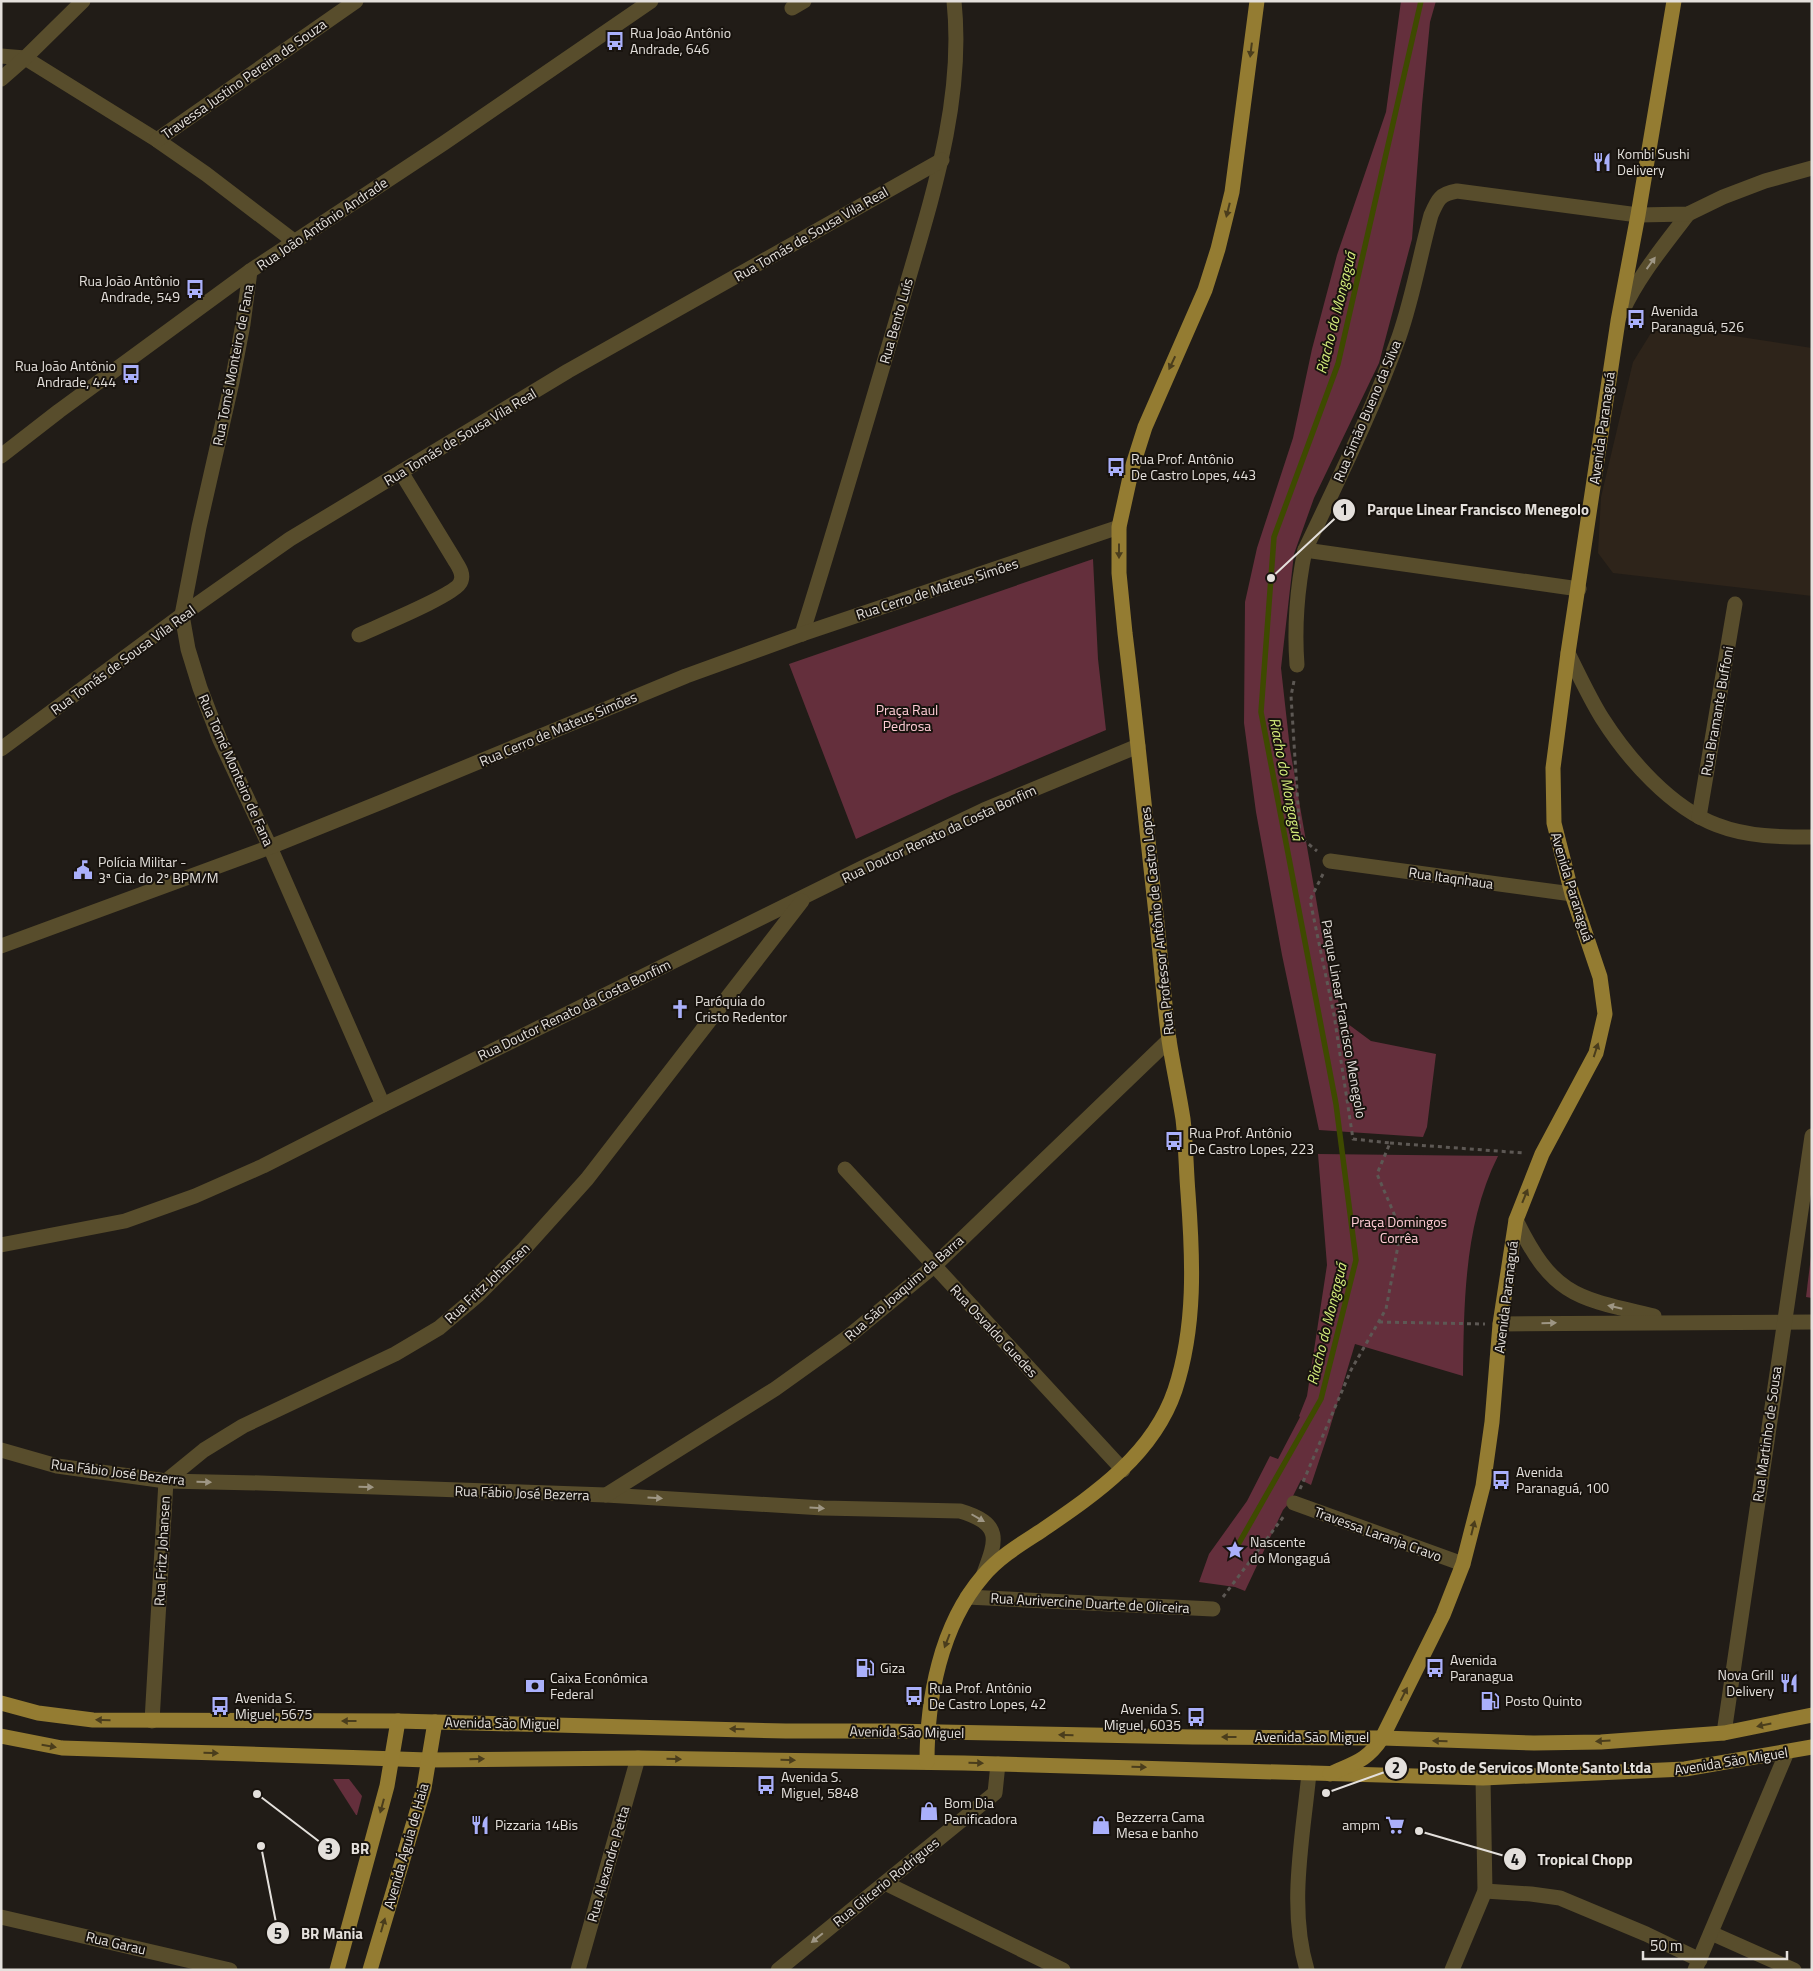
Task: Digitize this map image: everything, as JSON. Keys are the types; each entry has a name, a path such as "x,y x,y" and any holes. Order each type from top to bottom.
{"main road":[{"name":"Rua Professor Antônio de Castro Lopes","path":"927,1762 927,1731 937,1672 955,1620 967,1597 983,1576 1003,1557 1100,1489 1123,1470 1157,1428 1174,1392 1186,1348 1192,1286 1191,1234 1182,1119 1169,1040 1119,573 1119,527 1132,468 1145,427 1205,290 1218,249 1232,192 1257,1"},
{"name":"Avenida Paranaguá","path":"1330,1774 1365,1758 1375,1750 1443,1615 1463,1564 1484,1480 1492,1422 1500,1324 1516,1220 1542,1154 1596,1054 1605,1014 1600,977 1572,894 1554,823 1553,768 1568,654 1618,320 1638,216 1674,1"},
{"name":"Avenida São Miguel","path":"1,1704 38,1713 93,1720 398,1721 786,1730 1554,1742 1601,1742 1724,1733 1812,1715"},
{"path":"337,1970 387,1786 398,1721"},
{"name":"Avenida Águia de Haia","path":"370,1970 424,1788 435,1722"},
{"name":"Avenida São Miguel","path":"1,1736 62,1748 428,1760 638,1758 927,1762 1483,1778 1685,1769 1812,1747"}],"street":[{"path":"1,79 26,58 83,1"},
{"name":"Travessa Justino Pereira de Souza","path":"157,140 356,1"},
{"name":"Rua João Antônio Andrade","path":"1,456 59,411 250,272 651,1"},
{"name":"Rua Bento Luís","path":"802,634 844,502 942,160 955,58 956,22 954,1"},
{"path":"1,56 26,58 157,140 295,242"},
{"name":"Rua Tomás de Sousa Vila Real","path":"1,749 182,615 290,539 568,371 942,160"},
{"path":"1638,216 1688,214 1765,181 1812,168"},
{"name":"Rua Simão Bueno da Silva","path":"1305,550 1365,423 1408,308 1431,215 1438,201 1445,193 1457,191 1638,216"},
{"path":"1618,320 1632,291 1650,262 1688,214"},
{"name":"Rua Tomé Monteiro de Fana","path":"250,272 232,382 199,527 182,615 188,649 220,740 270,847 383,1105"},
{"path":"359,635 434,601 459,586 462,579 461,571 401,472"},
{"name":"Rua Cerro de Mateus Simões","path":"1,946 270,847 394,798 686,676 802,634 1119,527"},
{"path":"1297,665 1294,631 1298,586 1305,550 1579,589"},
{"name":"Rua Bramante Buffoni","path":"1699,817 1735,604"},
{"path":"1568,654 1602,718 1631,758 1666,793 1699,817 1719,826 1763,836 1812,837"},
{"name":"Rua Doutor Renato da Costa Bonfim","path":"1,1244 125,1221 195,1196 263,1166 383,1105 984,810 1138,746"},
{"name":"Rua Itaqnhaua","path":"1330,861 1572,894"},
{"name":"Rua Fritz Johansen","path":"152,1721 166,1481 204,1450 243,1426 395,1354 439,1328 478,1295 524,1250 587,1179 805,898"},
{"name":"Rua São Joaquim da Barra","path":"606,1495 776,1389 849,1336 934,1266 1169,1040"},
{"name":"Rua Martinho de Sousa","path":"1724,1733 1783,1322 1812,1136"},
{"name":"Rua Osvaldo Guedes","path":"846,1169 1123,1470"},
{"path":"1516,1220 1538,1260 1556,1281 1574,1294 1597,1303 1680,1322"},
{"path":"1500,1324 1812,1322"},
{"name":"Rua Fábio José Bezerra","path":"1,1450 57,1466 166,1481 606,1495 823,1508 960,1511 974,1515 985,1522 992,1532 995,1543 983,1576"},
{"name":"Travessa Laranja Cravo","path":"1294,1504 1463,1564"},
{"name":"Rua Aurivercine Duarte de Oliceira","path":"967,1597 1213,1609"},
{"path":"1485,1891 1560,1898 1646,1934 1698,1965 1787,1752"},
{"name":"Rua Alexandre Petta","path":"578,1970 638,1758"},
{"name":"Rua Glicerio Rodrigues","path":"778,1970 995,1793 998,1764"},
{"path":"1306,1970 1300,1950 1298,1915 1299,1871 1308,1773"},
{"path":"1452,1970 1485,1891 1483,1778"},
{"path":"885,1884 1063,1970"},
{"name":"Rua Garau","path":"1,1917 230,1970"},
{"path":"1711,1933 1794,1970"}],"path":[{"path":"1297,665 1291,696 1300,837 1330,861"},
{"name":"Parque Linear Francisco Menegolo","path":"1330,861 1310,900 1334,1015 1354,1138 1390,1143"},
{"path":"1213,1609 1294,1504 1351,1370 1386,1309 1401,1230 1377,1174 1390,1143 1542,1154"},
{"path":"1378,1322 1500,1324"}],"shaded area":[{"path":"1669,326 1812,348 1812,596 1613,573 1598,553 1601,497 1633,362 1651,333"}],"green space":[{"path":"1401,1 1436,1 1430,22 1412,239 1379,363 1314,498 1294,554 1281,668 1290,749 1327,962 1344,1021 1371,1041 1436,1054 1427,1127 1423,1137 1319,1130 1282,955 1256,812 1244,723 1245,602 1257,548 1293,438 1312,349 1337,255 1386,112"},
{"name":"Praça Raul Pedrosa","path":"1093,559 1098,659 1106,730 952,795 856,839 789,664"},
{"name":"Praça Domingos Corrêa","path":"1318,1154 1498,1156 1478,1209 1472,1236 1464,1320 1463,1376 1355,1344 1311,1485 1301,1480 1290,1502 1283,1510 1245,1591 1235,1587 1199,1582 1209,1554 1247,1501 1270,1456 1278,1459 1300,1417 1307,1396 1327,1265"},
{"path":"1812,1248 1812,1298 1806,1297"},
{"path":"333,1779 349,1779 362,1796 357,1815 356,1815"}],"waterway":[{"name":"Riacho do Mongaguá","path":"1235,1550 1321,1399 1356,1260 1336,1104 1261,712 1274,537 1338,364 1421,1"}],"place":[{"name":"Rua João Antônio Andrade, 646","path":"615,41"},
{"name":"Kombi Sushi Delivery","path":"1602,162"},
{"name":"Rua João Antônio Andrade, 549","path":"195,289"},
{"name":"Avenida Paranaguá, 526","path":"1636,319"},
{"name":"Rua João Antônio Andrade, 444","path":"131,374"},
{"name":"Rua Prof. Antônio De Castro Lopes, 443","path":"1116,467"},
{"name":"Parque Linear Francisco Menegolo","path":"1271,578"},
{"name":"Polícia Militar - 3ª Cia. do 2º BPM/M","path":"83,870"},
{"name":"Paróquia do Cristo Redentor","path":"680,1009"},
{"name":"Rua Prof. Antônio De Castro Lopes, 223","path":"1174,1141"},
{"name":"Avenida Paranaguá, 100","path":"1501,1480"},
{"name":"Nascente do Mongaguá","path":"1235,1550"},
{"name":"Giza","path":"865,1668"},
{"name":"Avenida Paranagua","path":"1435,1668"},
{"name":"Nova Grill Delivery","path":"1789,1683"},
{"name":"Caixa Econômica Federal","path":"535,1686"},
{"name":"Rua Prof. Antônio De Castro Lopes, 42","path":"914,1696"},
{"name":"Posto Quinto","path":"1490,1701"},
{"name":"Avenida S. Miguel, 5675","path":"220,1706"},
{"name":"Avenida S. Miguel, 6035","path":"1196,1717"},
{"name":"Avenida S. Miguel, 5848","path":"766,1785"},
{"name":"Posto de Servicos Monte Santo Ltda","path":"1326,1793"},
{"name":"BR","path":"257,1794"},
{"name":"Bom Dia Panificadora","path":"929,1811"},
{"name":"Pizzaria 14Bis","path":"480,1825"},
{"name":"Bezzerra Cama Mesa e banho","path":"1101,1825"},
{"name":"ampm","path":"1395,1825"},
{"name":"Tropical Chopp","path":"1419,1831"},
{"name":"BR Mania","path":"261,1846"}]}
